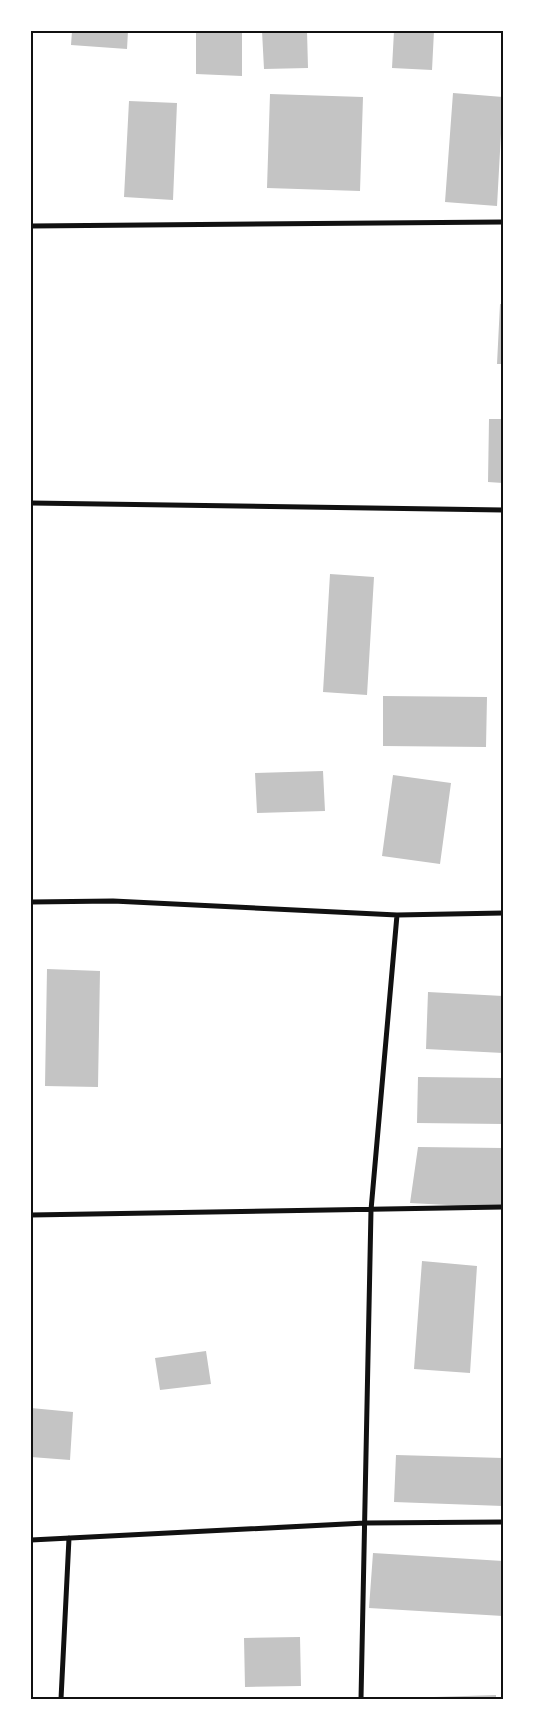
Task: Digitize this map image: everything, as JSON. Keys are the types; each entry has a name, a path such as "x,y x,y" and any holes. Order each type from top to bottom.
{"street":[{"path":"31,226 503,222"},
{"path":"31,503 503,510"},
{"path":"31,902 112,901 397,915 503,913"},
{"path":"362,1699 371,1210 397,915"},
{"path":"31,1215 503,1207"},
{"path":"31,1540 365,1523 503,1522"},
{"path":"61,1699 68,1538"}],"building":[{"path":"72,31 128,31 127,49 71,45"},
{"path":"196,31 242,31 242,76 196,74"},
{"path":"262,31 307,31 308,68 264,69"},
{"path":"394,31 434,31 432,70 392,68"},
{"path":"453,93 503,97 497,206 445,202"},
{"path":"270,94 363,97 360,191 267,188"},
{"path":"129,101 177,103 173,200 124,197"},
{"path":"500,304 503,304 503,364 497,364"},
{"path":"489,419 503,419 503,483 488,482"},
{"path":"330,574 374,577 367,695 323,692"},
{"path":"383,696 487,697 486,747 383,746"},
{"path":"323,771 325,811 257,813 255,773"},
{"path":"393,775 451,783 440,864 382,856"},
{"path":"47,969 100,971 98,1087 45,1086"},
{"path":"428,992 503,996 503,1053 426,1049"},
{"path":"418,1077 503,1078 503,1124 417,1123"},
{"path":"418,1147 503,1148 503,1208 410,1203"},
{"path":"422,1261 477,1266 470,1373 414,1369"},
{"path":"206,1351 211,1384 160,1390 155,1358"},
{"path":"31,1408 73,1412 70,1460 31,1457"},
{"path":"396,1455 503,1458 503,1506 394,1502"},
{"path":"373,1553 503,1561 503,1616 369,1608"},
{"path":"300,1637 301,1686 245,1687 244,1638"},
{"path":"496,1695 496,1699 434,1699 434,1697"}]}
